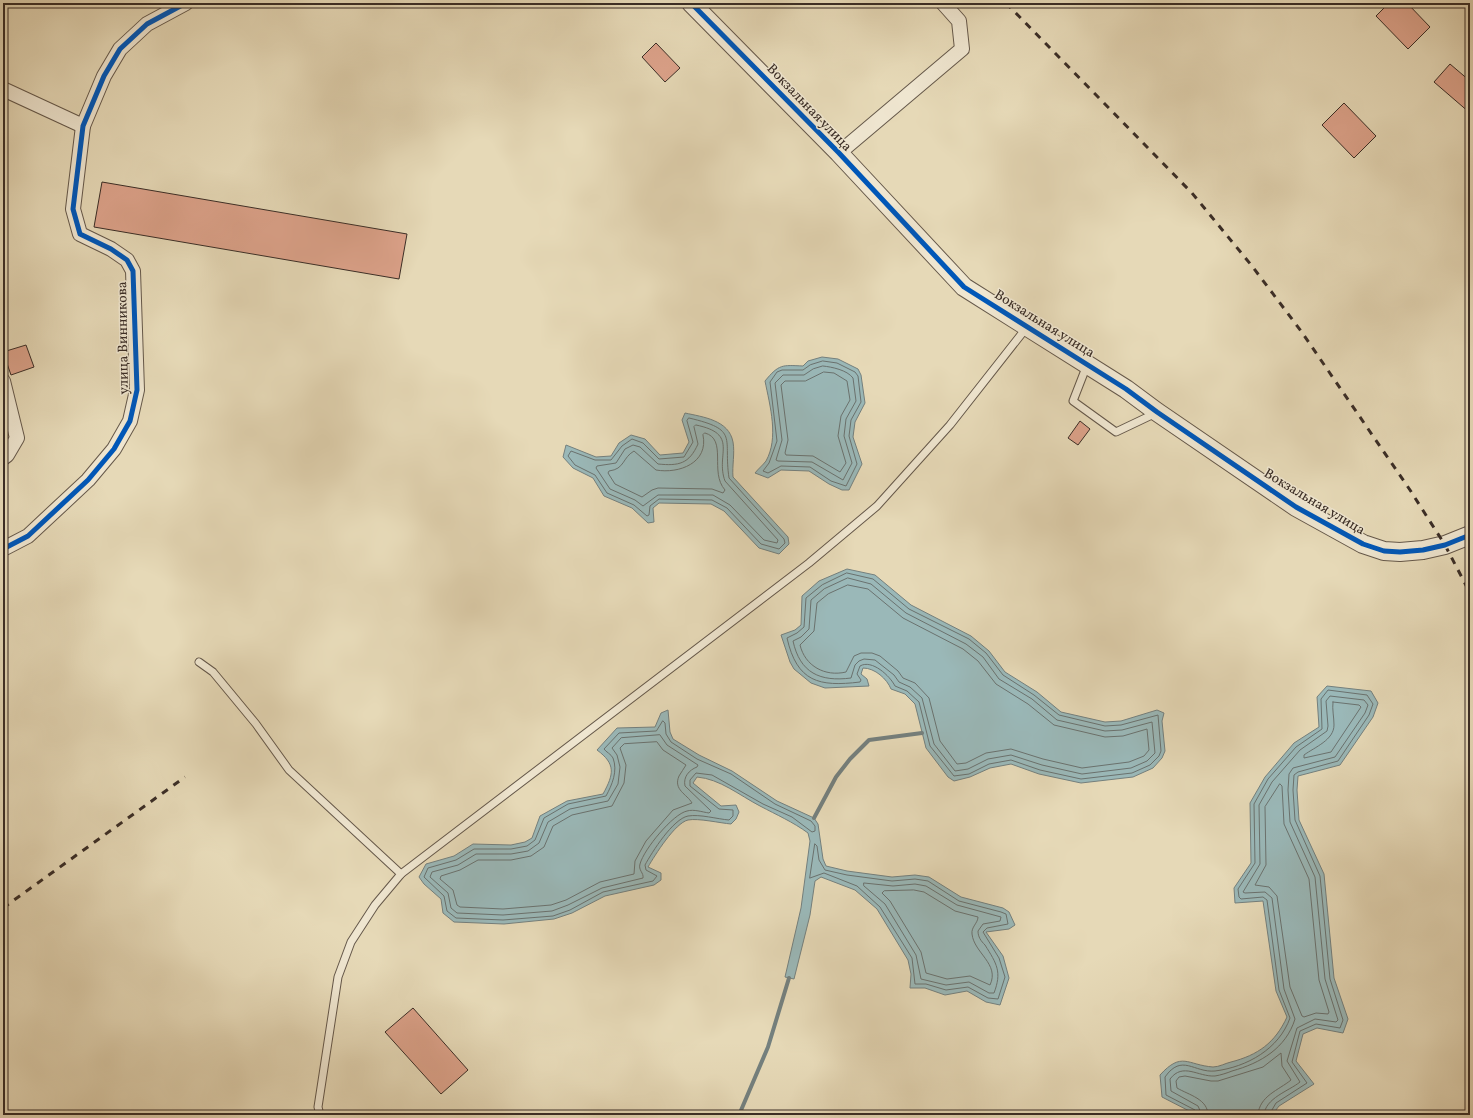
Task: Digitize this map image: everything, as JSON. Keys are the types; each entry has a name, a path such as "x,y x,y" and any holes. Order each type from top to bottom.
{"street":[{"name":"улица Винникова","path":"3,549 28,536 88,480 114,449 130,421 137,390 133,271 127,260 111,249 80,234 73,209 83,126 104,76 120,49 147,24 186,3"},
{"name":"Вокзальная улица","path":"691,3 839,153 960,283 1027,327 1088,363 1296,507 1363,544 1384,551 1400,552 1423,550 1463,538"},
{"name":"Вокзальная улица","path":"839,153 962,49 959,21 942,3"},
{"path":"3,89 83,126"},
{"path":"3,381 17,438 7,455 3,458"}],"lane":[{"path":"320,1115 318,1107 338,977 351,942 375,905 401,874 810,563 877,506 950,426 1027,327"},
{"path":"1088,363 1073,401 1116,432 1157,412"},
{"path":"198,662 213,672 256,724 288,770 401,874"}],"water":[{"path":"822,357 838,359 858,369 861,375 865,403 855,422 853,437 862,464 849,490 842,490 829,484 809,471 781,470 768,478 755,473 766,461 772,442 772,422 765,381 774,371 781,367 803,366 808,361"},
{"path":"685,413 707,418 721,424 731,435 734,446 733,477 788,537 789,544 779,554 759,548 724,511 711,504 659,503 653,508 654,522 648,523 632,508 604,496 593,478 573,468 563,457 566,445 596,457 611,456 619,443 631,435 645,439 660,455 683,453 689,442 682,420"},
{"path":"847,569 875,575 911,605 971,636 989,651 1005,672 1037,692 1061,712 1105,722 1121,721 1157,710 1164,713 1162,721 1165,751 1162,758 1153,768 1133,777 1081,783 1039,774 1011,764 990,768 970,777 954,781 948,777 926,748 915,704 905,694 891,689 887,682 876,672 863,668 861,674 867,679 869,686 825,688 811,683 794,669 790,662 781,635 795,630 801,625 802,596 819,581"},
{"path":"1327,686 1371,691 1378,703 1373,717 1340,765 1298,776 1297,790 1299,820 1324,874 1334,978 1348,1019 1343,1033 1317,1028 1303,1034 1296,1061 1314,1084 1279,1106 1272,1115 1197,1115 1162,1097 1160,1075 1174,1063 1180,1061 1215,1067 1249,1056 1265,1047 1271,1041 1287,1017 1276,991 1263,901 1235,903 1234,888 1251,863 1250,803 1265,777 1294,743 1319,727 1317,697"},
{"path":"668,710 670,732 673,739 699,755 732,771 777,801 814,818 818,824 823,859 826,866 847,871 892,877 915,875 929,877 961,897 1003,908 1009,912 1015,925 1009,929 986,932 1003,956 1009,978 1000,1005 986,1002 967,991 945,995 925,988 910,988 911,974 908,960 877,909 855,890 821,877 815,881 810,915 794,979 785,977 801,908 810,841 808,833 722,784 705,778 697,777 693,783 721,806 736,805 739,812 736,819 731,824 697,820 688,820 683,822 671,833 648,867 661,873 661,880 654,885 605,896 572,913 554,919 504,924 454,922 443,913 441,899 424,884 419,877 426,864 454,856 473,844 511,845 525,842 532,838 540,816 567,801 603,794 611,775 611,770 608,760 597,750 617,728 655,727 661,713"}],"building":[{"path":"1389,3 1407,3 1430,27 1408,49 1376,16"},
{"path":"656,43 680,68 665,82 642,57"},
{"path":"1450,64 1470,81 1470,113 1434,82"},
{"path":"1344,103 1376,136 1354,158 1322,125"},
{"path":"102,182 407,234 399,279 94,227"},
{"path":"26,345 34,367 11,375 3,352"},
{"path":"1080,421 1090,429 1078,445 1068,438"},
{"path":"413,1008 468,1070 441,1094 385,1032"}],"waterway":[{"path":"814,818 836,777 850,759 869,740 922,733"},
{"path":"739,1115 768,1047 789,978"}],"railway":[{"path":"1006,3 1192,193 1252,266 1301,331 1410,490 1445,545 1470,593"},
{"path":"3,908 185,777"}],"cycle path":[{"path":"3,549 28,536 88,480 114,449 130,421 137,390 133,271 127,260 111,249 80,234 73,209 83,126 104,76 120,49 147,24 186,3"},
{"path":"691,3 839,153 964,287 1126,389 1157,412 1296,507 1363,544 1384,551 1400,552 1423,550 1445,545 1470,535"}]}
